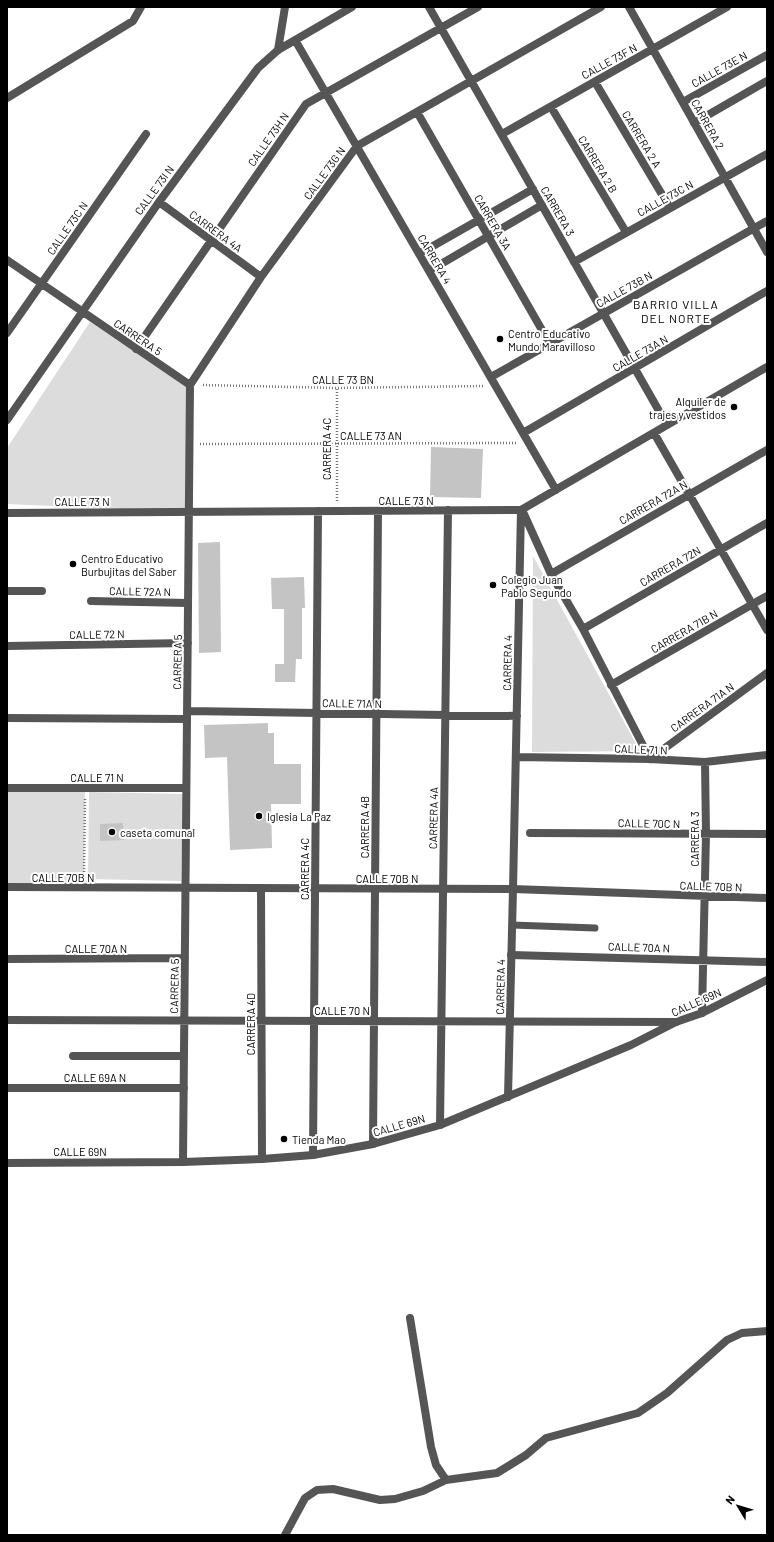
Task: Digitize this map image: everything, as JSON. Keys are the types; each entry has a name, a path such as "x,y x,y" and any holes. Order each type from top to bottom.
{"street":[{"path":"7,98 133,21 141,7"},
{"path":"278,50 285,7"},
{"name":"CALLE 73I N","path":"7,420 159,202 258,68 278,50 352,7"},
{"name":"CARRERA 3","path":"429,7 667,425"},
{"name":"CALLE 73H N","path":"136,349 306,104 478,7"},
{"name":"CALLE 73G N","path":"190,385 261,277 357,146 601,7"},
{"name":"CARRERA 2","path":"629,7 767,252"},
{"name":"CALLE 73F N","path":"502,134 727,7"},
{"name":"CARRERA 4","path":"295,40 556,490"},
{"name":"CALLE 73E N","path":"683,102 767,55"},
{"path":"694,123 767,81"},
{"name":"CARRERA 2 A","path":"595,82 670,208"},
{"name":"CARRERA 2 B","path":"551,106 626,232"},
{"name":"CARRERA 3A","path":"417,112 550,344"},
{"name":"CALLE 73C N","path":"7,334 146,134"},
{"name":"CALLE 73C N","path":"574,262 767,154"},
{"path":"419,254 533,189"},
{"name":"CARRERA 4A","path":"159,202 261,277"},
{"path":"429,271 542,205"},
{"name":"CALLE 73B N","path":"491,377 767,221"},
{"name":"CARRERA 5","path":"7,260 190,385 183,1162"},
{"name":"CALLE 73A N","path":"523,433 767,291"},
{"path":"650,759 583,628 551,574 522,510 767,367"},
{"path":"654,433 767,630"},
{"name":"CARRERA 72A N","path":"551,574 767,450"},
{"name":"CARRERA 4A","path":"440,1125 448,510"},
{"name":"CARRERA 4","path":"508,1097 522,510"},
{"name":"CALLE 73 N","path":"7,513 522,510"},
{"name":"CARRERA 4C","path":"313,1155 318,511"},
{"name":"CARRERA 4B","path":"373,1144 378,511"},
{"name":"CARRERA 72N","path":"583,628 767,523"},
{"path":"7,591 42,591"},
{"name":"CARRERA 71B N","path":"611,685 767,596"},
{"name":"CALLE 72A N","path":"91,601 188,603"},
{"name":"CALLE 72 N","path":"7,646 188,643"},
{"name":"CARRERA 71A N","path":"650,759 767,673"},
{"name":"CALLE 71A N","path":"7,718 317,713 517,716"},
{"name":"CALLE 71 N","path":"516,757 650,759 705,762 766,756"},
{"name":"CARRERA 3","path":"702,1013 706,834 705,762"},
{"name":"CALLE 71 N","path":"7,788 186,788"},
{"name":"CALLE 70C N","path":"530,833 767,834"},
{"name":"CALLE 70B N","path":"7,887 513,889 767,898"},
{"name":"CARRERA 4D","path":"261,888 262,1159"},
{"name":"CALLE 70A N","path":"511,955 767,962"},
{"name":"CALLE 70A N","path":"7,959 185,958"},
{"name":"CALLE 69N","path":"7,1163 183,1162 262,1159 313,1155 373,1144 440,1125 508,1097 631,1045 676,1022 702,1013 767,980"},
{"name":"CALLE 70 N","path":"7,1020 676,1022"},
{"path":"73,1056 184,1056"},
{"name":"CALLE 69A N","path":"7,1088 184,1088"},
{"path":"410,1318 431,1447 436,1465 446,1480"},
{"path":"285,1535 305,1498 317,1490 333,1489 380,1500 395,1499 423,1491 446,1480 497,1473 526,1455 546,1438 638,1413 667,1394 727,1340 742,1333 767,1331"}],"lane":[{"path":"512,925 595,928"}],"path":[{"name":"CALLE 73 BN","path":"190,385 337,388 496,386"},
{"name":"CARRERA 4C","path":"337,388 337,511"},
{"name":"CALLE 73 AN","path":"190,444 529,443"},
{"path":"84,888 85,788"}],"shaded area":[{"path":"90,322 190,388 189,512 7,504 7,448"},
{"path":"533,556 640,751 532,752"},
{"path":"7,788 85,788 84,888 7,887"},
{"path":"89,792 183,794 181,881 88,879"}],"building":[{"path":"431,447 483,449 481,498 430,497"},
{"path":"220,542 221,652 199,653 198,543"},
{"path":"304,577 305,608 302,608 302,659 296,659 295,682 275,682 275,664 284,664 284,609 272,609 271,578"},
{"path":"268,723 268,733 274,733 274,764 301,764 301,804 271,804 272,848 230,850 227,757 205,758 204,725"},
{"name":"caseta comunal","path":"123,823 124,840 100,841 100,824"}],"place":[{"name":"Centro Educativo Mundo Maravilloso","path":"500,339"},
{"name":"Alquiler de trajes y vestidos","path":"734,407"},
{"name":"Centro Educativo Burbujitas del Saber","path":"73,564"},
{"name":"Colegio Juan Pablo Segundo","path":"493,585"},
{"name":"Iglesia La Paz","path":"259,816"},
{"name":"caseta comunal","path":"112,832"},
{"name":"Tienda Mao","path":"284,1139"}],"district":[{"name":"BARRIO VILLA DEL NORTE","path":"676,311"}]}
